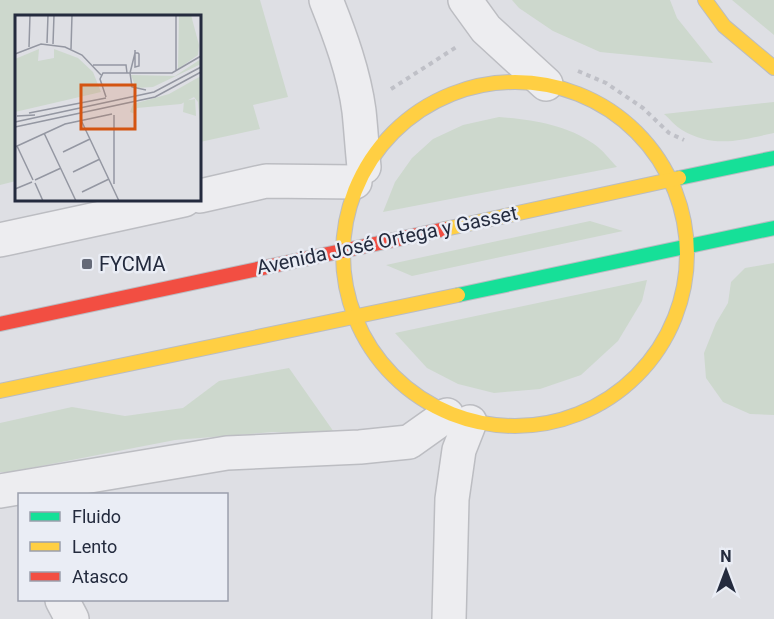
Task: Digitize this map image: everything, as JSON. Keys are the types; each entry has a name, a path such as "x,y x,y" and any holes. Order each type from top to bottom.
{"main road":[{"path":"705,0 724,26 774,68"},
{"path":"487,84 546,84 591,99 624,120 651,148 671,180 683,212 688,246 686,284 678,314 658,352 624,388 581,414 529,427 459,418 403,387 378,361 352,317 344,282 341,250 344,222 359,174 387,137 433,102 487,84"},
{"name":"Avenida José Ortega y Gasset","path":"0,324 774,158"},
{"path":"0,391 774,228"}],"street":[{"path":"201,196 266,182 359,174 358,109 349,68 326,0"},
{"path":"465,0 486,29 546,84"},
{"path":"0,240 179,201"},
{"path":"25,493 227,453 360,447 410,442 459,418 459,450 452,499 449,619"},
{"path":"63,601 72,619"}],"shaded area":[{"path":"0,0 260,0 288,97 253,105 260,129 201,142 201,15 15,15 15,181 0,185"},
{"path":"512,0 670,0 677,18 713,63 600,52 553,31 519,8"},
{"path":"732,0 774,0 774,35"},
{"path":"774,102 774,133 738,140 716,141 694,136 679,128 664,114"},
{"path":"499,117 536,122 572,132 597,146 617,167 383,212 395,182 412,158 433,139 463,125"},
{"path":"590,221 623,231 412,276 386,265"},
{"path":"774,263 774,415 750,414 723,402 706,378 704,353 716,323 728,303 731,282 745,268"},
{"path":"647,280 642,301 618,341 581,375 540,389 494,393 458,384 427,368 395,333"},
{"path":"289,368 336,435 274,432 175,440 0,472 0,423 72,407 125,416 183,408 219,381"}],"traffic: fast":[{"path":"679,178 774,158"},
{"path":"458,295 774,228"}],"traffic: slow":[{"path":"705,0 724,26 774,68"},
{"path":"498,82 532,82 565,89 596,102 637,132 658,158 674,188 684,220 687,254 684,288 674,320 658,350 637,376 596,406 565,419 532,426 498,426 465,419 434,406 406,387 382,363 363,335 350,304 343,271 343,237 350,204 363,173 382,145 406,121 434,102 465,89 498,82"},
{"path":"445,229 679,178"},
{"path":"0,391 458,295"}],"traffic: jam":[{"path":"0,324 445,229"}],"place":[{"name":"FYCMA","path":"87,264"}]}
